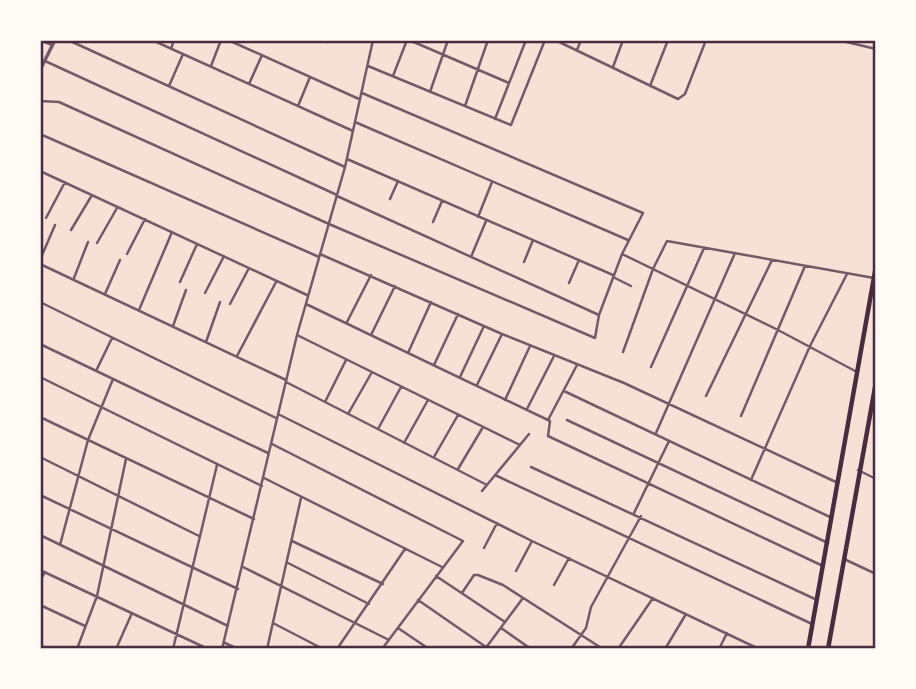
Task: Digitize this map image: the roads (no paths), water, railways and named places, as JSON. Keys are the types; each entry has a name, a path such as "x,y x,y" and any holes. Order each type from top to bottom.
{"main road":[{"path":"808,649 876,267"},
{"path":"828,649 842,558 876,383"}],"street":[{"path":"40,40 53,43 40,70"},
{"path":"68,40 345,167"},
{"path":"152,40 354,131"},
{"path":"171,49 174,40"},
{"path":"211,67 221,40"},
{"path":"228,40 360,100"},
{"path":"222,649 297,335 354,131 373,40"},
{"path":"393,76 408,40 509,83"},
{"path":"430,92 448,40"},
{"path":"464,106 488,40"},
{"path":"495,119 526,40"},
{"path":"368,66 509,125 513,124 545,40"},
{"path":"555,40 678,99 685,94 706,40"},
{"path":"576,51 581,40"},
{"path":"612,68 623,40"},
{"path":"650,86 667,40"},
{"path":"838,40 857,42 876,49"},
{"path":"169,86 183,54"},
{"path":"249,84 262,55"},
{"path":"45,61 599,315"},
{"path":"298,106 310,77"},
{"path":"40,101 59,102 590,338 596,336 599,315 628,240 643,216 640,212 362,93"},
{"path":"355,122 628,240"},
{"path":"40,134 530,346 669,403 764,451 838,483"},
{"path":"347,159 579,260 631,286"},
{"path":"40,171 308,295"},
{"path":"390,199 398,181"},
{"path":"46,218 65,182"},
{"path":"478,217 492,182"},
{"path":"71,230 92,195"},
{"path":"433,222 442,201"},
{"path":"97,243 117,208"},
{"path":"127,254 145,219"},
{"path":"471,257 486,220"},
{"path":"55,225 40,262 236,356 487,485"},
{"path":"139,310 172,232"},
{"path":"524,262 533,240"},
{"path":"73,279 88,242"},
{"path":"623,352 665,243 874,278"},
{"path":"180,282 197,244"},
{"path":"651,367 705,248"},
{"path":"655,434 736,253"},
{"path":"622,254 810,346 858,373"},
{"path":"205,293 223,256"},
{"path":"105,294 120,260"},
{"path":"569,283 579,260"},
{"path":"706,396 772,260"},
{"path":"741,416 805,266"},
{"path":"230,304 249,268"},
{"path":"751,480 810,346 848,274"},
{"path":"346,323 371,275"},
{"path":"236,356 276,280"},
{"path":"371,335 395,286"},
{"path":"173,326 186,290"},
{"path":"40,302 277,419"},
{"path":"206,342 219,302"},
{"path":"408,353 431,302"},
{"path":"305,304 548,420 551,423 548,436 823,566"},
{"path":"434,365 458,314"},
{"path":"460,378 484,326"},
{"path":"477,386 502,334"},
{"path":"297,335 520,445"},
{"path":"96,371 112,338"},
{"path":"40,344 269,453"},
{"path":"505,400 530,346"},
{"path":"527,410 554,356"},
{"path":"325,402 346,359"},
{"path":"548,420 577,366"},
{"path":"348,414 372,372"},
{"path":"40,377 262,486"},
{"path":"60,545 88,440 113,379"},
{"path":"378,429 401,387"},
{"path":"564,391 832,518"},
{"path":"404,443 428,400"},
{"path":"278,414 532,541 759,649"},
{"path":"433,457 458,415"},
{"path":"40,417 254,519"},
{"path":"567,420 828,543"},
{"path":"458,470 483,427"},
{"path":"482,491 529,434"},
{"path":"634,513 669,441"},
{"path":"272,444 461,539 462,547 442,567 382,649"},
{"path":"40,457 199,536"},
{"path":"77,649 97,596 126,458"},
{"path":"173,649 217,465"},
{"path":"531,467 817,600"},
{"path":"858,470 876,479"},
{"path":"495,475 812,624"},
{"path":"264,478 442,567"},
{"path":"40,495 238,589"},
{"path":"267,649 302,497"},
{"path":"571,649 641,516"},
{"path":"484,548 497,523"},
{"path":"40,536 228,626"},
{"path":"292,541 383,584"},
{"path":"516,571 532,541"},
{"path":"337,649 405,549"},
{"path":"554,585 569,558"},
{"path":"842,558 876,574"},
{"path":"287,563 369,604"},
{"path":"243,567 389,640"},
{"path":"40,570 208,649"},
{"path":"40,581 45,572"},
{"path":"462,593 476,574 524,597 603,649"},
{"path":"436,576 505,622"},
{"path":"418,600 486,648 524,597"},
{"path":"618,649 653,598"},
{"path":"40,605 86,626"},
{"path":"123,649 117,648 132,613"},
{"path":"665,649 686,614"},
{"path":"273,623 323,649"},
{"path":"398,628 429,649"},
{"path":"501,628 531,649"},
{"path":"719,649 727,634"},
{"path":"223,642 238,649"},
{"path":"40,645 48,649"}]}
